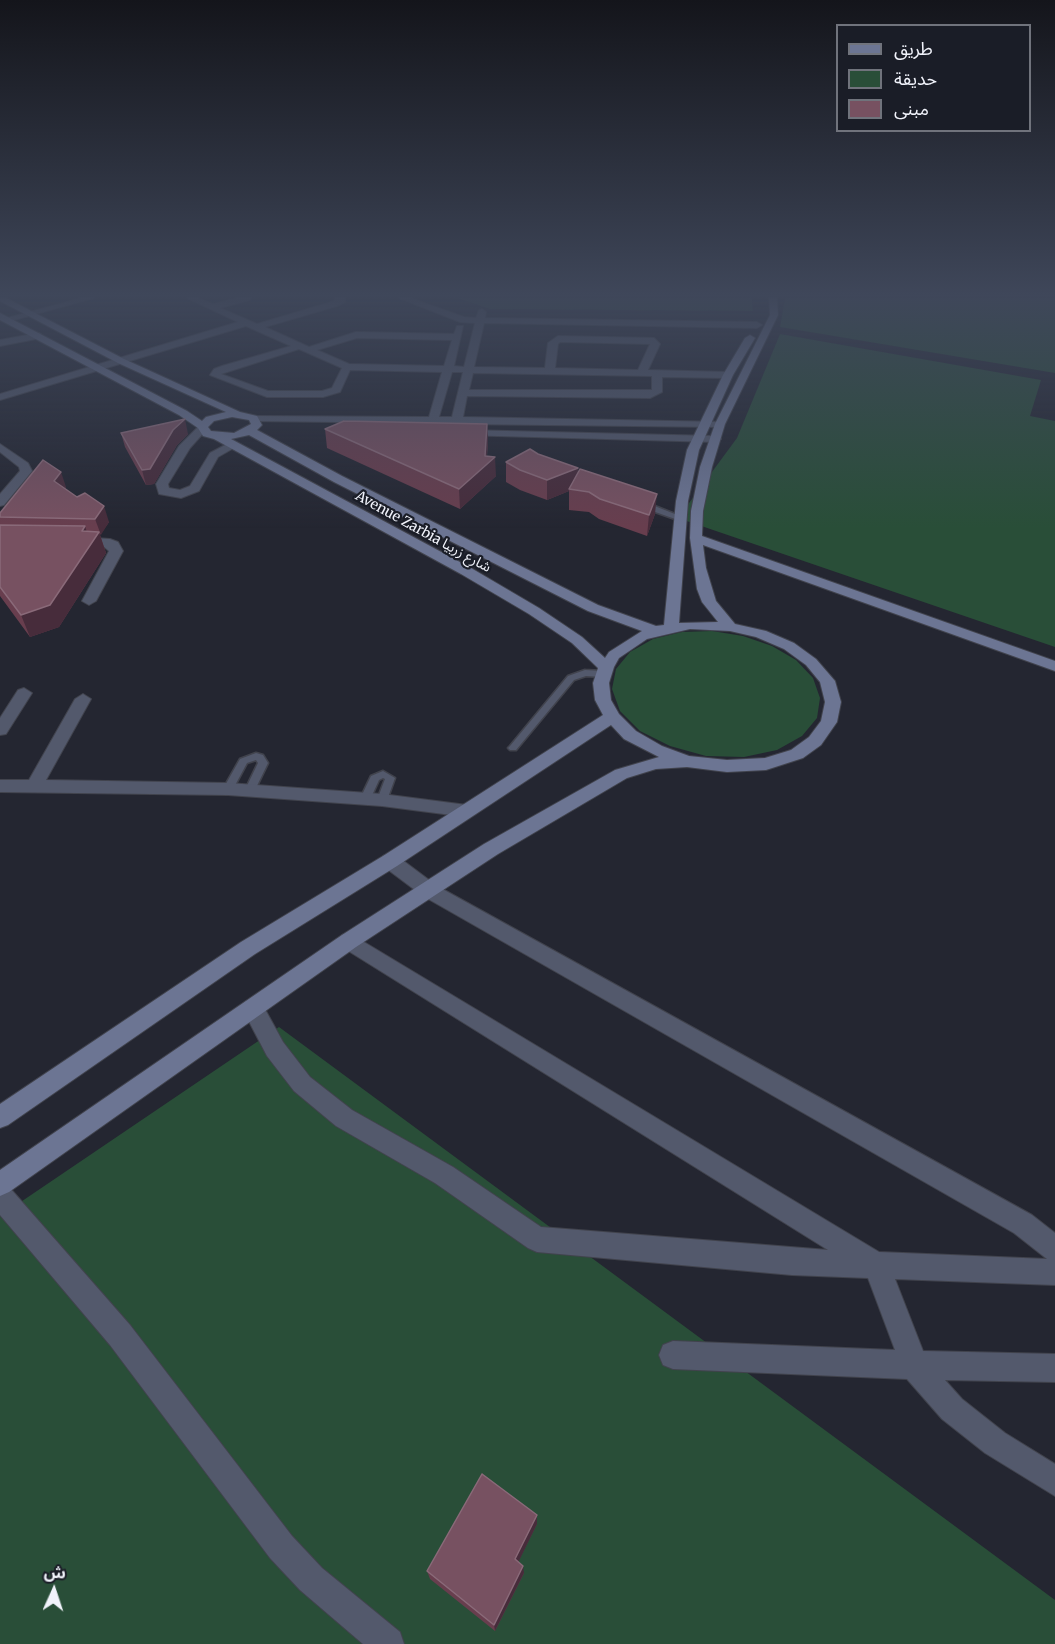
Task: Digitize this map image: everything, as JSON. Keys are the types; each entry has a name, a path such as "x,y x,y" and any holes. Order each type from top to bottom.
{"main road":[{"name":"Avenue Zarbia شارع زربيا","path":"109,375 183,413 202,427 207,434 217,436 466,571 534,611 577,640 605,670"},
{"name":"Avenue Zarbia شارع زربيا","path":"152,375 240,414 252,426 338,479 593,608 655,631"},
{"path":"671,628 687,470 697,438 728,375"},
{"path":"730,627 709,602 699,568 696,538 697,511 706,467 720,424 744,375"},
{"path":"202,427 216,417 240,414"},
{"path":"217,436 235,436 252,426"},
{"path":"696,538 1055,666"},
{"path":"710,625 730,627 761,634 789,646 811,662 827,681 833,702 829,722 815,741 797,754 766,764 726,766 687,761 656,750 630,735 612,717 603,700 601,683 605,670 614,655 626,645 655,631 671,628 710,625"},
{"path":"0,1117 248,948 390,861 612,717"},
{"path":"0,1184 349,941 430,891 484,854 608,780 640,767 687,761"}],"street":[{"path":"0,397 78,375"},
{"path":"215,375 267,394 323,394 336,390 343,375"},
{"path":"430,432 448,375"},
{"path":"454,433 467,375"},
{"path":"463,393 650,395 658,390 657,375"},
{"path":"708,375 728,375"},
{"path":"252,426 345,418 720,424"},
{"path":"345,418 366,431"},
{"path":"252,426 715,439"},
{"path":"202,427 185,446 162,484 162,491 181,494 195,488 214,455 233,445"},
{"path":"0,447 24,465 26,471 0,502"},
{"path":"71,541 105,542 115,548 115,554 89,601"},
{"path":"0,730 24,693"},
{"path":"34,786 83,699"},
{"path":"0,786 250,790 374,800 467,811"},
{"path":"390,861 430,891 1023,1224 1055,1249"},
{"path":"349,941 877,1266 914,1365 952,1409 995,1443 1055,1481"},
{"path":"253,1008 275,1049 302,1084 327,1105 344,1118 444,1175 537,1239 792,1262 1055,1272"},
{"path":"0,1196 120,1335 281,1547 311,1579 388,1644"},
{"path":"673,1355 1055,1368"}],"lane":[{"path":"638,503 681,518"},
{"path":"513,748 571,678 605,670"},
{"path":"228,789 243,761 256,756 260,757 263,763 250,790"}],"green space":[{"path":"763,375 1011,375 1041,380 1030,416 1055,421 1055,647 678,518 737,438"},
{"path":"712,631 743,636 772,646 796,660 813,678 820,698 817,718 802,736 777,750 744,757 706,756 670,746 640,731 620,711 612,689 616,669 630,652 653,639 682,632"},
{"path":"279,1027 1055,1600 1055,1644 0,1644 0,1216"}],"building":[{"path":"185,419 173,430 150,469 142,470 121,433"},
{"path":"344,421 487,424 485,456 495,457 459,489 325,429"},
{"path":"530,449 578,468 547,480 506,462"},
{"path":"43,460 61,472 54,481 77,497 85,493 104,506 95,519 0,517 0,513"},
{"path":"580,469 657,494 649,515 600,499 589,492 569,489"},
{"path":"0,525 85,526 82,531 99,532 50,605 21,615 0,587"},
{"path":"482,1474 537,1515 515,1559 523,1566 494,1625 427,1571"}]}
